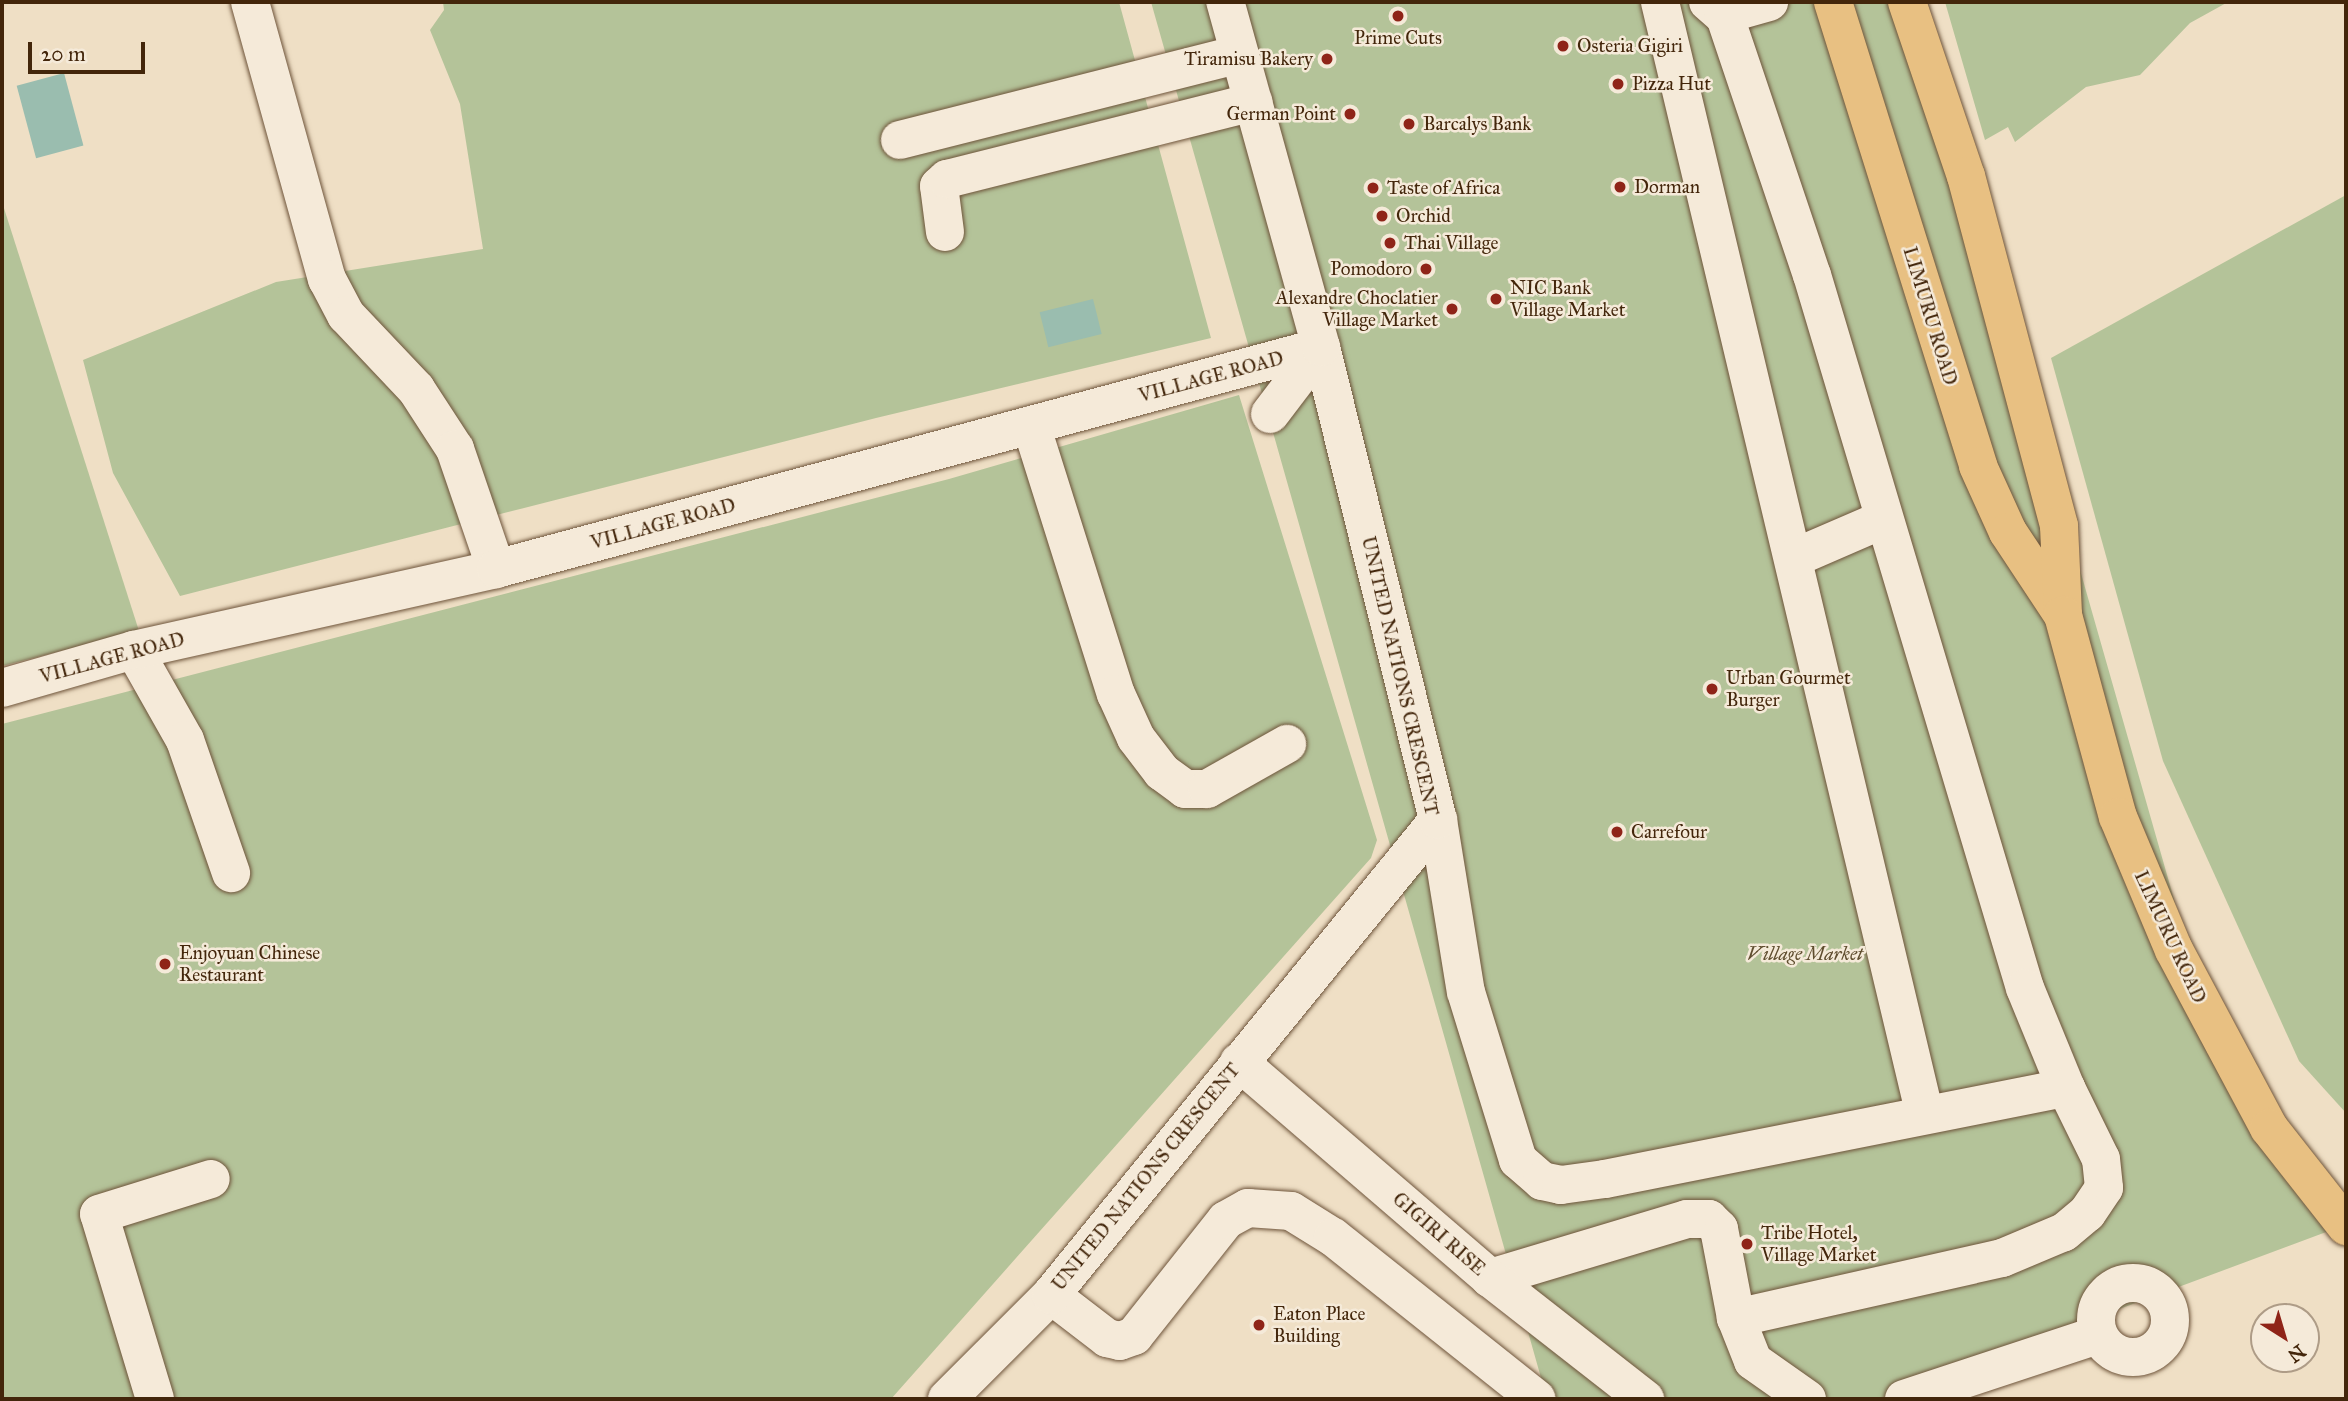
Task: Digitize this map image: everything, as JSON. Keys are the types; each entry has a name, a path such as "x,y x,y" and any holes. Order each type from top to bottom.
{"main road":[{"name":"LIMURU ROAD","path":"1832,2 1974,455 2008,532 2063,615"},
{"name":"LIMURU ROAD","path":"1907,2 1966,176 2059,526 2063,615 2118,817 2159,917 2269,1128 2346,1226"}],"street":[{"path":"250,2 327,279 346,315 416,389 455,449 496,569"},
{"name":"UNITED NATIONS CRESCENT","path":"947,1399 1051,1295 1438,820 1321,347 1225,2"},
{"path":"1660,2 1925,1115"},
{"path":"1736,1318 2001,1258 2064,1232 2087,1213 2104,1188 2101,1159 2066,1088 2025,988 1882,520 1812,275 1717,6 1769,2"},
{"path":"900,140 1239,54"},
{"path":"946,232 939,186 947,179 1253,102"},
{"path":"1270,414 1321,347"},
{"name":"VILLAGE ROAD","path":"2,688 134,650 496,569 1321,347"},
{"path":"1031,425 1116,694 1136,738 1162,772 1185,789 1207,789 1287,744"},
{"path":"1794,558 1882,520"},
{"path":"134,650 185,740 230,873"},
{"path":"1438,820 1466,992 1517,1160 1528,1173 1561,1185 1583,1182 2066,1088"},
{"name":"GIGIRI RISE","path":"1240,1062 1490,1278 1645,1399"},
{"path":"155,1399 99,1214 211,1179"},
{"path":"1051,1295 1107,1338 1120,1341 1134,1336 1226,1220 1248,1208 1291,1211 1333,1237 1537,1399"},
{"path":"1490,1278 1687,1219 1709,1219 1719,1228 1736,1318 1753,1361 1807,1399"},
{"path":"1904,1399 2098,1335"}],"green space":[{"path":"443,2 1119,2 1211,338 876,418 180,596 113,473 83,360 276,282 483,249 460,104 430,30 444,10"},
{"name":"Village Market","path":"1151,2 1918,2 2207,1015 2345,1225 1878,1399 1547,1399"},
{"path":"1945,2 2228,2 2190,23 2140,75 2086,87 2015,142 2008,127 1985,140"},
{"path":"2346,195 2346,1113 2299,1061 2163,761 2051,358"},
{"path":"2,202 139,631 2,666"},
{"path":"1239,395 1377,840 1371,858 891,1399 2,1399 2,724 949,479"}],"shaded area":[{"path":"64,73 83,145 36,158 17,86"},
{"path":"1093,299 1102,334 1048,347 1040,312"}],"place":[{"name":"Prime Cuts","path":"1398,16"},
{"name":"Osteria Gigiri","path":"1563,46"},
{"name":"Tiramisu Bakery","path":"1327,59"},
{"name":"Pizza Hut","path":"1618,84"},
{"name":"German Point","path":"1350,114"},
{"name":"Barcalys Bank","path":"1409,124"},
{"name":"Dorman","path":"1620,187"},
{"name":"Taste of Africa","path":"1373,188"},
{"name":"Orchid","path":"1382,216"},
{"name":"Thai Village","path":"1390,243"},
{"name":"Pomodoro","path":"1426,269"},
{"name":"NIC Bank Village Market","path":"1496,299"},
{"name":"Alexandre Choclatier Village Market","path":"1452,309"},
{"name":"Urban Gourmet Burger","path":"1712,689"},
{"name":"Carrefour","path":"1617,832"},
{"name":"Enjoyuan Chinese Restaurant","path":"165,964"},
{"name":"Tribe Hotel, Village Market","path":"1747,1244"},
{"name":"Eaton Place Building","path":"1259,1325"}]}
